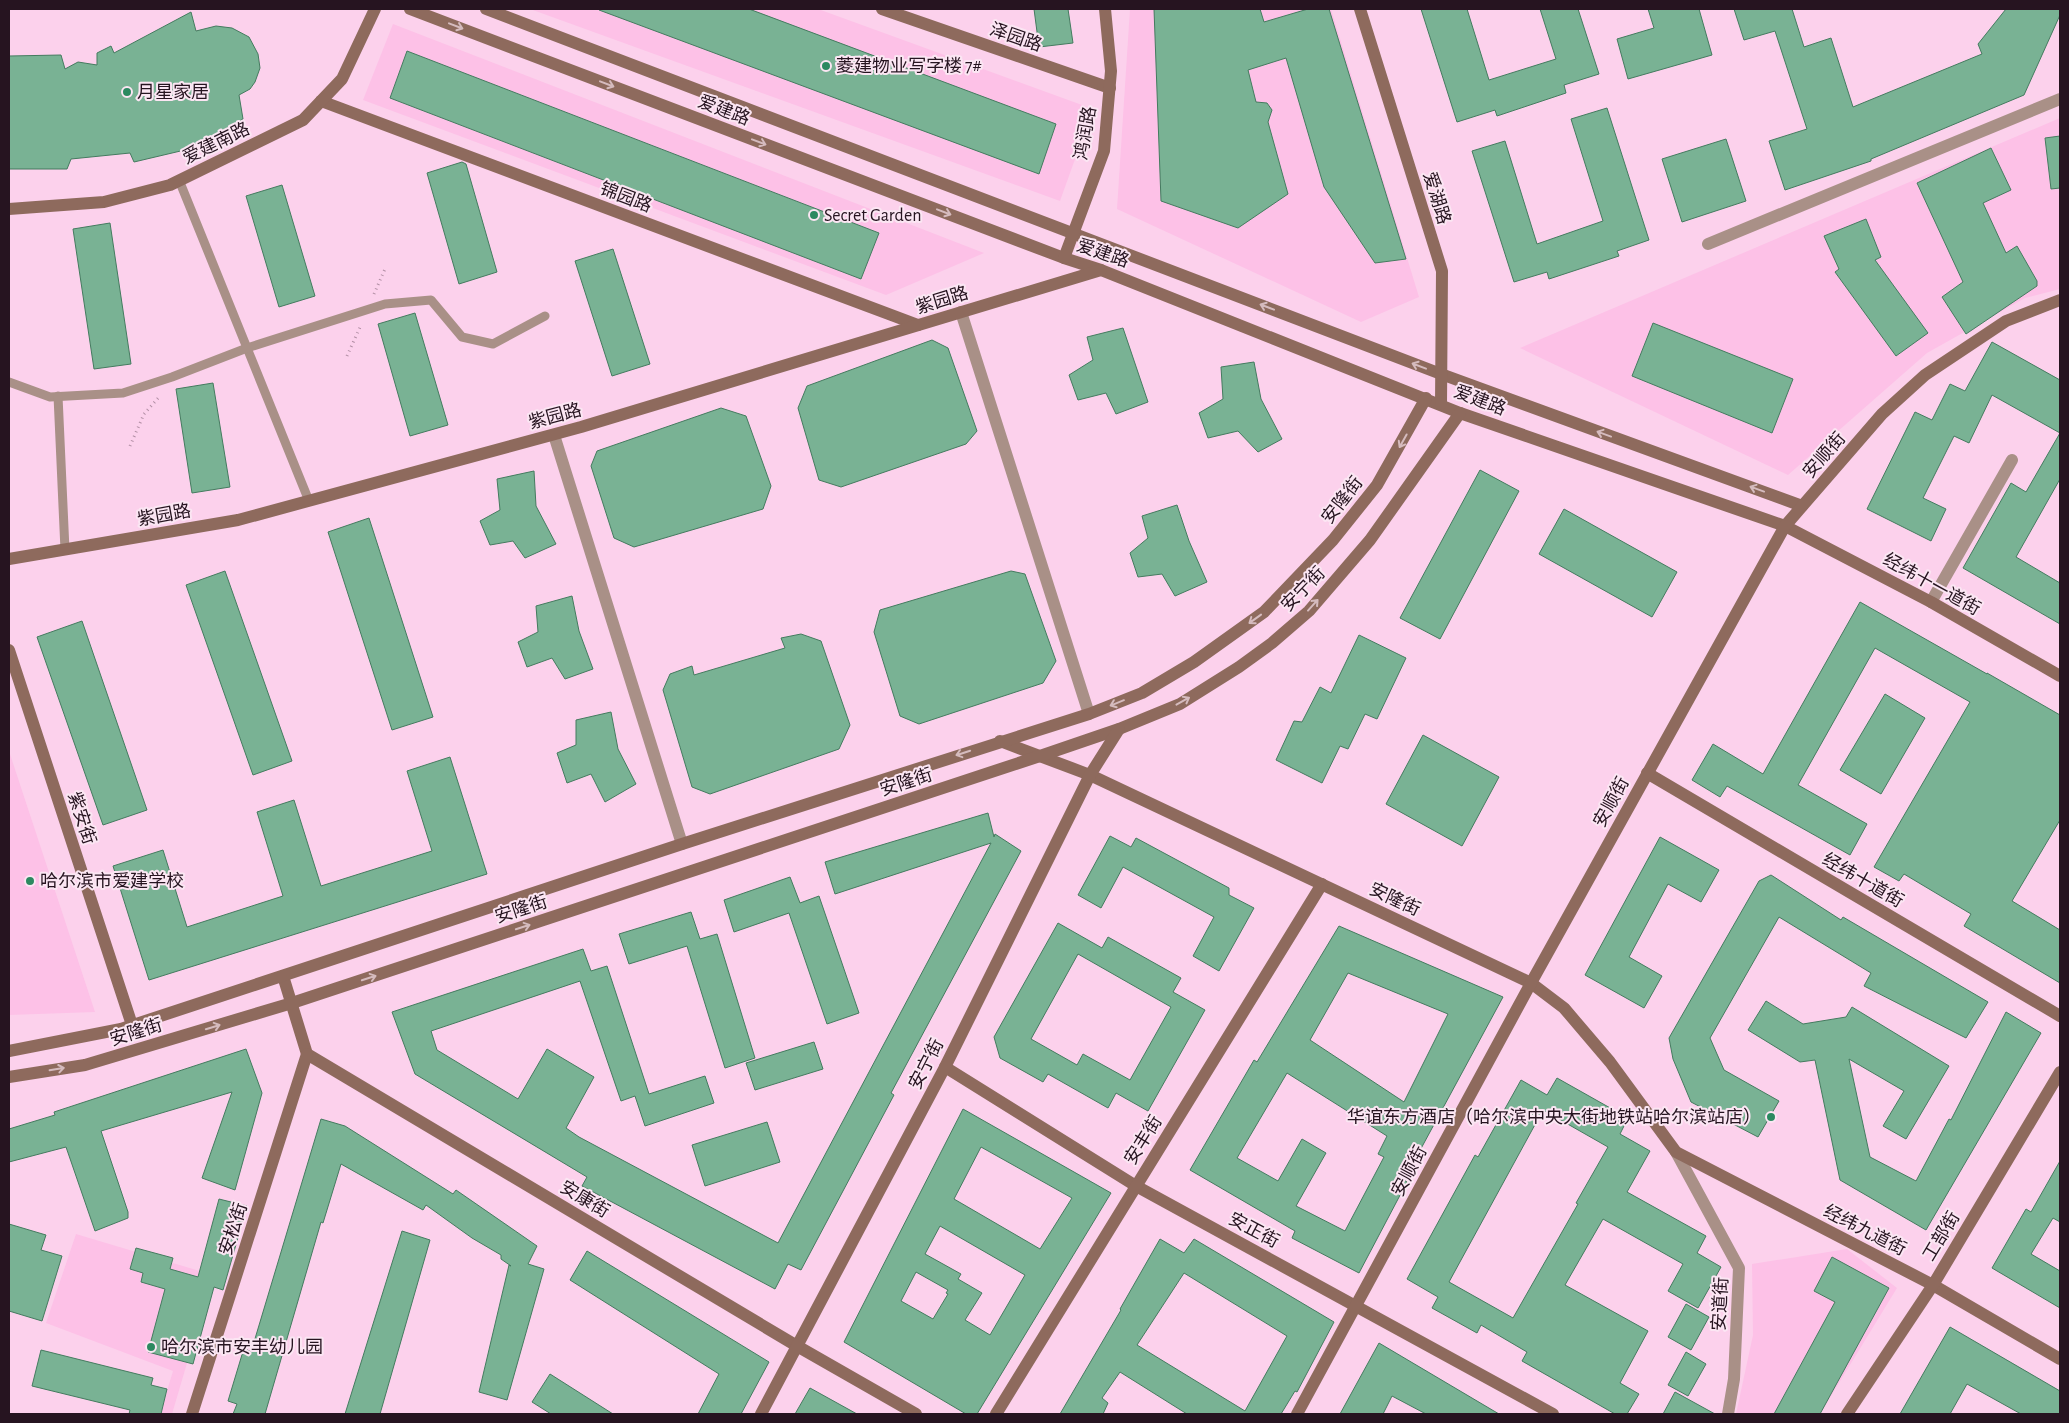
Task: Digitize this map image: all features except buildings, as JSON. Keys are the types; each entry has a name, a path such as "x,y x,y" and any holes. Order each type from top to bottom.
{"street":[{"name":"爱建南路","path":"9,209 104,202 170,185 303,120 342,79 375,9"},
{"name":"爱建路","path":"410,9 1064,258 1100,270 1460,413 1785,526"},
{"name":"爱建路","path":"486,9 1441,374 1802,506"},
{"name":"泽园路","path":"882,9 1110,88"},
{"name":"鸿润路","path":"1064,258 1104,151 1111,71 1105,9"},
{"name":"爱湖路","path":"1360,9 1442,271 1441,404"},
{"path":"1708,244 2060,99"},
{"name":"锦园路","path":"321,101 918,325"},
{"name":"紫园路","path":"9,559 238,520 554,435 1100,270"},
{"name":"安顺街","path":"1297,1414 1531,983 1785,526 1882,414 1925,375 2006,321 2060,300"},
{"path":"961,312 1089,714"},
{"name":"安隆街","path":"9,1051 132,1025 682,844 1089,714 1142,693 1194,662 1264,612 1333,540 1376,485 1426,398"},
{"name":"安宁街","path":"1040,756 1119,729 1180,704 1240,667 1272,643 1309,611 1370,540 1460,413"},
{"path":"554,435 682,844"},
{"path":"1931,602 2012,460"},
{"name":"经纬十一道街","path":"1785,526 1931,602 2060,676"},
{"name":"紫安街","path":"9,650 132,1025"},
{"name":"安宁街","path":"761,1414 945,1067 1090,775 1119,729"},
{"name":"安隆街","path":"1000,742 1090,775 1531,983 1564,1008 1610,1062 1676,1152"},
{"name":"安隆街","path":"9,1077 85,1065 292,1003 1040,756"},
{"name":"经纬十道街","path":"1648,773 2060,1016"},
{"name":"安丰街","path":"996,1414 1322,884"},
{"path":"283,976 307,1054"},
{"name":"安康街","path":"307,1054 797,1346 916,1414"},
{"name":"安松街","path":"192,1414 307,1054"},
{"name":"安正街","path":"945,1067 1136,1186 1553,1414"},
{"name":"工部街","path":"1847,1414 1933,1285 2060,1072"},
{"name":"经纬九道街","path":"1676,1152 1933,1285 2060,1359"},
{"name":"安道街","path":"1676,1152 1739,1268 1734,1379 1728,1414"}],"lane":[{"path":"179,180 309,501"},
{"path":"9,382 50,397 123,393 172,377 247,348 385,304 431,300 462,337 493,344 546,316"},
{"path":"58,396 65,550"}],"path":[{"path":"130,446 144,414 161,394"}],"shaded area":[{"path":"530,9 818,9 1093,109 1060,201"},
{"path":"1130,9 1331,9 1419,297 1361,322 1117,209"},
{"path":"393,24 984,253 886,295 363,100"},
{"path":"2060,118 2060,289 2025,298 1927,353 1788,475 1520,348"},
{"name":"哈尔滨市爱建学校","path":"9,751 95,1012 9,1015"},
{"name":"哈尔滨市安丰幼儿园","path":"76,1234 213,1275 172,1414 160,1414 173,1371 46,1323"},
{"path":"1847,1249 1897,1288 1820,1414 1736,1414 1753,1335 1752,1264"}],"place":[{"name":"菱建物业写字楼 7#","path":"826,66"},
{"name":"月星家居","path":"127,92"},
{"name":"Secret Garden","path":"814,215"},
{"name":"哈尔滨市爱建学校","path":"30,881"},
{"name":"华谊东方酒店（哈尔滨中央大街地铁站哈尔滨站店）","path":"1771,1117"},
{"name":"哈尔滨市安丰幼儿园","path":"151,1347"}]}
